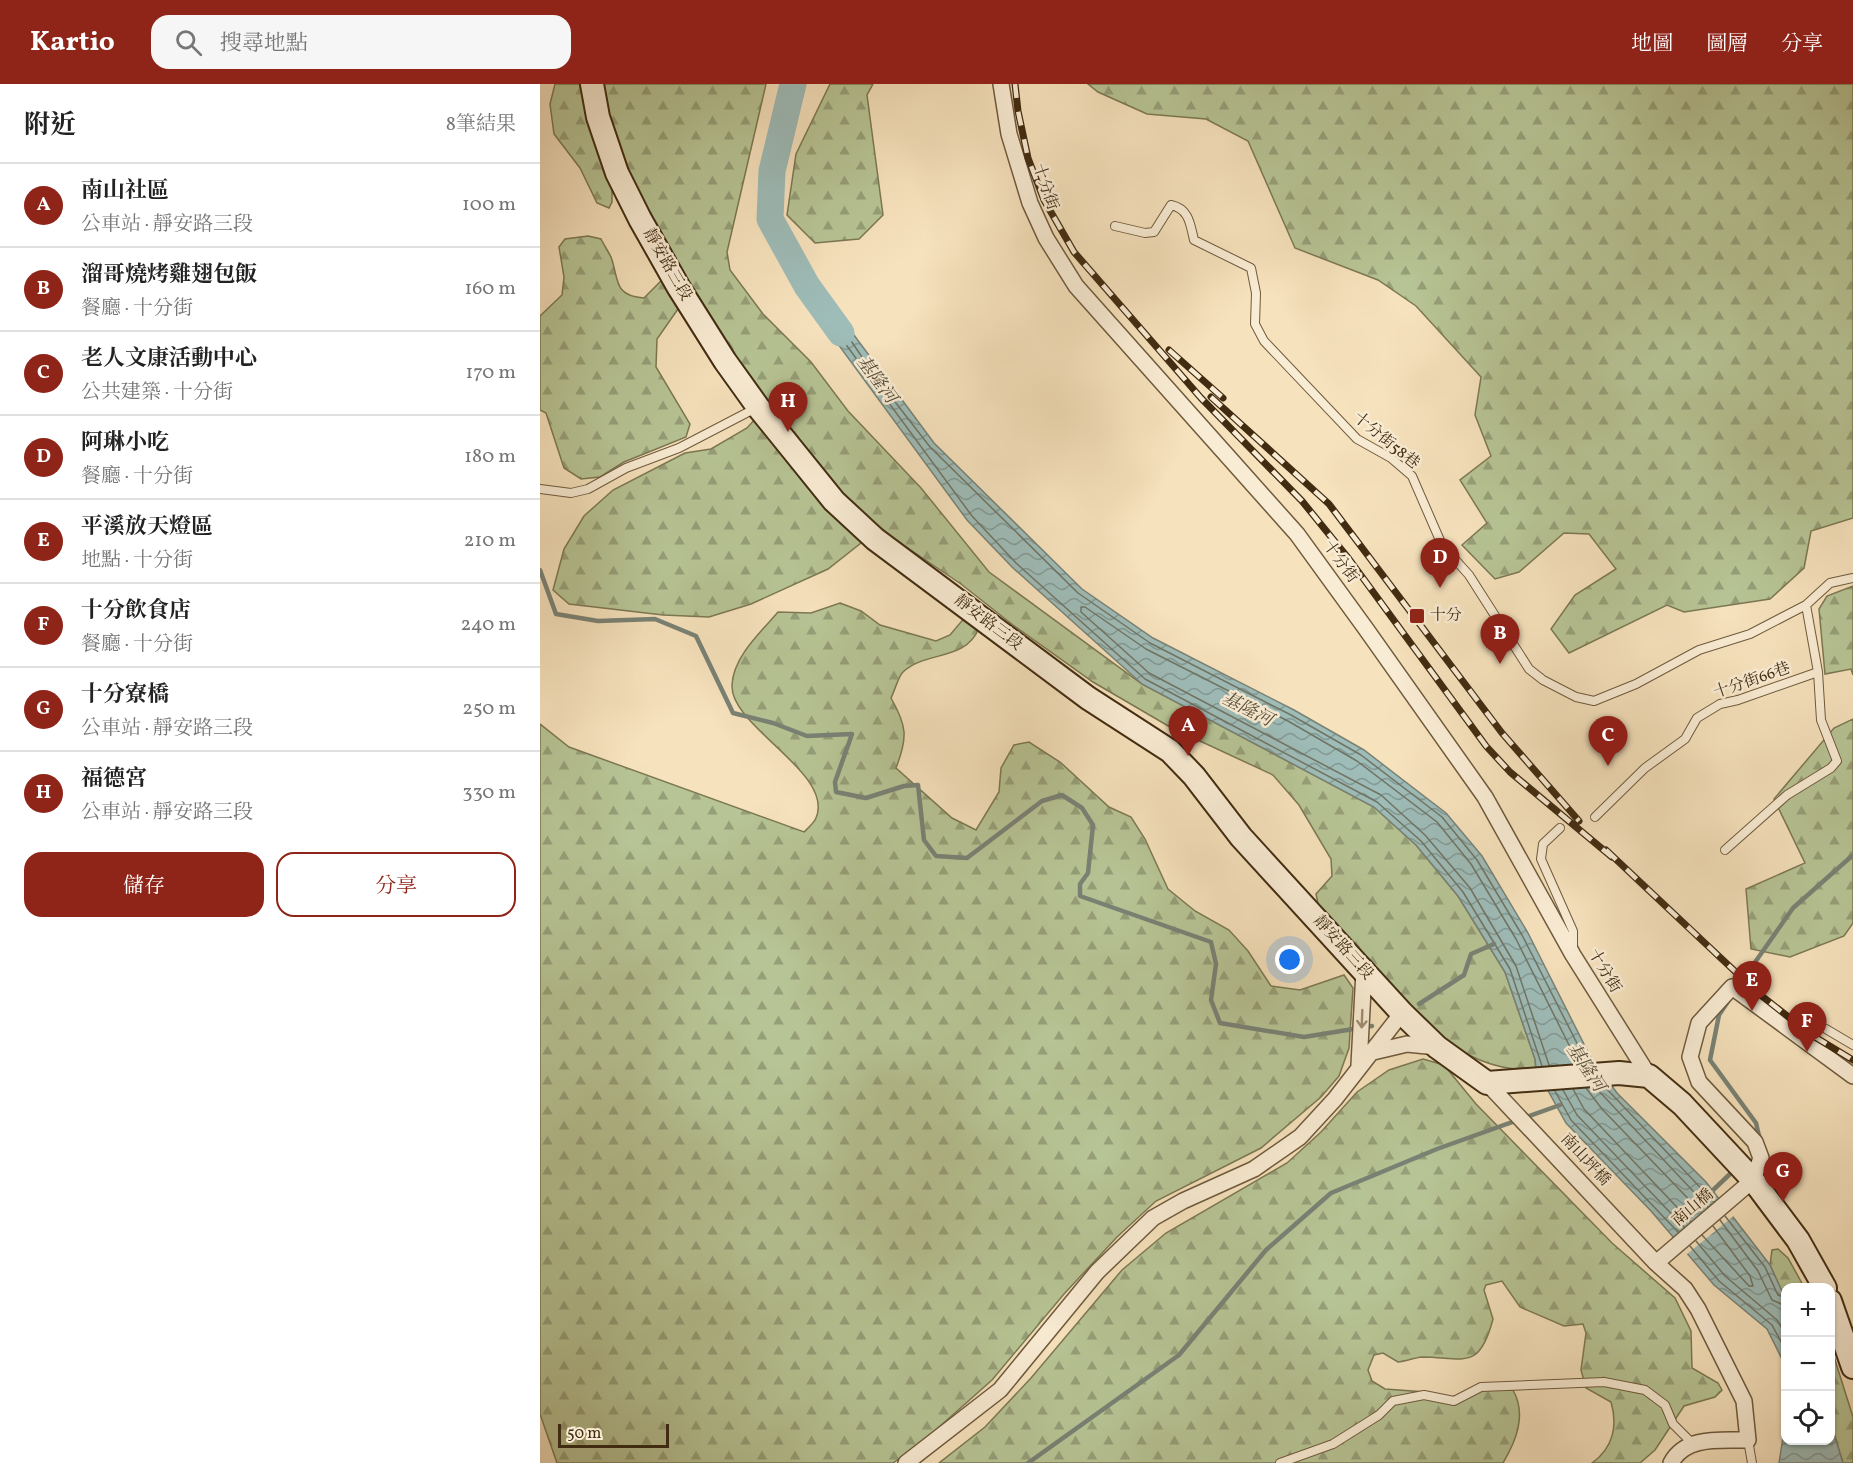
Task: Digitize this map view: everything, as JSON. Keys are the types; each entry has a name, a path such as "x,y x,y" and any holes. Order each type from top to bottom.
{"main road":[{"name":"靜安路三段","path":"592,84 598,117 618,173 640,219 725,361 758,407 834,501 875,539 1088,698 1170,751 1194,776 1241,837 1402,1012 1437,1047 1487,1083"},
{"path":"1487,1083 1619,1073 1649,1076 1682,1104 1753,1180 1798,1240 1823,1283"},
{"path":"1835,1312 1844,1333 1853,1367"}],"street":[{"name":"十分街","path":"1001,84 1009,134 1030,203 1046,238 1076,286 1297,534 1485,797 1573,955 1649,1076"},
{"path":"1358,1068 1364,971"},
{"path":"1753,1180 1761,1158 1755,1142 1699,1082 1690,1057 1700,1023 1732,987 1853,1076"},
{"path":"906,1463 1000,1390 1097,1272 1153,1218 1254,1169 1300,1137 1335,1099 1402,1012"},
{"path":"1369,1053 1407,1044 1437,1047"},
{"name":"南山坪橋","path":"1487,1083 1656,1263 1685,1289 1703,1318 1744,1401 1748,1440"},
{"name":"南山橋","path":"1656,1263 1753,1180"},
{"path":"1671,1463 1678,1452 1692,1443 1748,1440"}],"lane":[{"name":"十分街58巷","path":"1115,226 1145,233 1154,232 1171,206 1181,207 1188,215 1194,240 1251,268 1256,293 1255,324 1264,341 1357,439 1391,458 1412,476 1442,545 1469,575 1529,669 1543,680 1576,697 1594,700 1636,684 1699,650 1750,634 1806,605 1830,583 1853,578"},
{"path":"540,489 571,493 588,489 626,468 678,448 758,407"},
{"path":"1725,850 1787,795 1837,761 1821,720 1818,672 1806,605"},
{"name":"十分街66巷","path":"1595,817 1645,768 1685,739 1697,718 1720,704 1818,672"},
{"path":"1560,828 1544,844 1541,859 1573,931 1573,955"},
{"path":"1826,1029 1853,1045"},
{"path":"1281,1463 1333,1444 1379,1415 1394,1401 1424,1395 1454,1401 1481,1387 1604,1382 1645,1390 1665,1405 1673,1424 1692,1443"},
{"path":"1748,1440 1752,1463"}],"green space":[{"path":"555,84 579,84 612,183 612,202 609,208 597,203 580,168 554,134 550,104"},
{"path":"602,84 766,84 727,252 730,270 763,314 811,362 848,411 921,488 989,572 1142,684 1374,807 1416,845 1458,896 1505,972 1535,1059 1536,1069 1502,1067 1470,1056 1440,1037 1412,1013 1386,985 1318,904 1316,894 1332,876 1331,859 1299,805 1273,775 1170,727 1093,682 1013,625 961,584 875,526 871,526 861,543 828,569 751,604 709,617 663,615 569,604 553,590 564,549 584,516 613,490 685,453 711,449 747,428 768,405 700,303 632,184 610,126"},
{"path":"830,84 873,84 867,95 883,215 859,239 815,243 787,215 796,154"},
{"path":"1088,84 1853,84 1853,518 1811,531 1804,568 1770,599 1684,612 1667,605 1569,653 1551,629 1575,595 1616,569 1589,534 1564,533 1519,572 1495,579 1462,545 1487,523 1460,480 1491,456 1475,415 1481,377 1416,306 1378,280 1295,248 1248,141 1206,119 1147,114 1098,92"},
{"path":"588,236 601,239 611,257 619,285 627,294 644,298 663,279 677,300 678,309 657,339 656,367 690,424 686,437 624,462 600,477 581,479 564,468 546,413 540,410 540,316 562,295 564,277 559,247 565,239"},
{"path":"1853,586 1853,675 1851,669 1825,674 1819,609 1827,596"},
{"path":"840,603 861,611 880,625 936,641 950,635 966,616 979,628 973,639 965,646 913,665 903,672 891,698 900,716 904,732 903,748 896,768 952,818 976,830 999,792 1001,768 1014,745 1029,742 1060,762 1109,807 1131,817 1145,839 1168,889 1195,911 1229,930 1248,951 1271,986 1300,990 1344,975 1353,988 1349,1048 1339,1076 1321,1097 1261,1148 1156,1201 1117,1237 1064,1294 992,1380 920,1444 893,1463 557,1463 540,1414 540,724 569,747 804,832 816,818 818,801 811,784 747,717 736,701 732,685 737,665 743,655 778,612 811,613"},
{"path":"1853,719 1853,923 1844,936 1790,957 1751,949 1746,889 1805,863 1774,799 1834,728"},
{"path":"1423,1059 1444,1065 1476,1104 1612,1243 1675,1298 1691,1331 1692,1368 1718,1383 1722,1390 1715,1397 1684,1406 1655,1450 1640,1463 1592,1463 1605,1451 1612,1436 1614,1420 1611,1402 1586,1388 1581,1370 1586,1333 1583,1324 1564,1326 1520,1307 1502,1281 1486,1285 1484,1290 1493,1319 1488,1336 1475,1354 1459,1359 1422,1357 1398,1362 1383,1353 1374,1355 1368,1370 1372,1381 1385,1389 1426,1392 1459,1401 1483,1390 1513,1390 1519,1409 1518,1428 1503,1463 939,1463 985,1427 1031,1378 1122,1270 1166,1233 1287,1163 1321,1132 1357,1092 1389,1070"},
{"path":"1778,1249 1788,1258 1802,1283 1781,1283 1781,1289 1770,1265 1772,1250"},
{"path":"1835,1360 1853,1417 1853,1463 1843,1463 1835,1437"}],"water":[{"path":"828,300 934,443 1082,589 1153,638 1294,710 1364,750 1446,813 1482,856 1528,933 1590,1056 1617,1093 1706,1182 1770,1265 1781,1289 1781,1357 1767,1329 1714,1285 1651,1211 1566,1123 1536,1069 1535,1059 1505,972 1458,896 1416,845 1374,807 1142,684 1012,567 967,520 810,306"},
{"path":"1835,1437 1843,1463 1779,1463 1782,1445 1835,1445"}],"pier":[{"path":"1723,1199 1736,1214 1686,1255 1674,1241"}],"waterway":[{"name":"基隆河","path":"793,84 772,171 770,219 807,286 841,333"},
{"path":"540,570 556,614 598,621 655,619 696,636 733,713 773,723 807,736 852,734 835,782 836,792 866,798 904,786 918,785 924,840 936,856 967,858 1042,801 1062,795 1082,808 1093,825 1088,873 1080,884 1080,896 1211,942 1216,964 1211,1000 1220,1023 1304,1037 1372,1026"},
{"path":"1751,968 1793,908 1853,855"},
{"path":"1419,1004 1464,975 1471,954 1494,944"},
{"path":"1729,1000 1719,1015 1710,1060 1756,1123 1760,1140"},
{"path":"1028,1463 1179,1355 1266,1250 1331,1193 1437,1149 1560,1105"},
{"path":"1710,1193 1730,1174"}],"railway":[{"path":"1015,84 1028,158 1044,200 1074,252 1201,398 1302,501 1349,559 1486,746 1510,772 1612,857"},
{"path":"1169,350 1223,398"},
{"path":"1211,397 1329,504 1502,733 1579,821"},
{"path":"1606,850 1758,993 1810,1034 1853,1060"}],"place":[{"name":"福德宮","path":"788,432"},
{"name":"阿琳小吃","path":"1440,588"},
{"name":"十分","path":"1417,616"},
{"name":"溜哥燒烤雞翅包飯","path":"1500,664"},
{"name":"南山社區","path":"1188,756"},
{"name":"老人文康活動中心","path":"1608,766"},
{"name":"平溪放天燈區","path":"1752,1011"},
{"name":"十分飲食店","path":"1807,1052"},
{"name":"十分寮橋","path":"1783,1202"}]}
